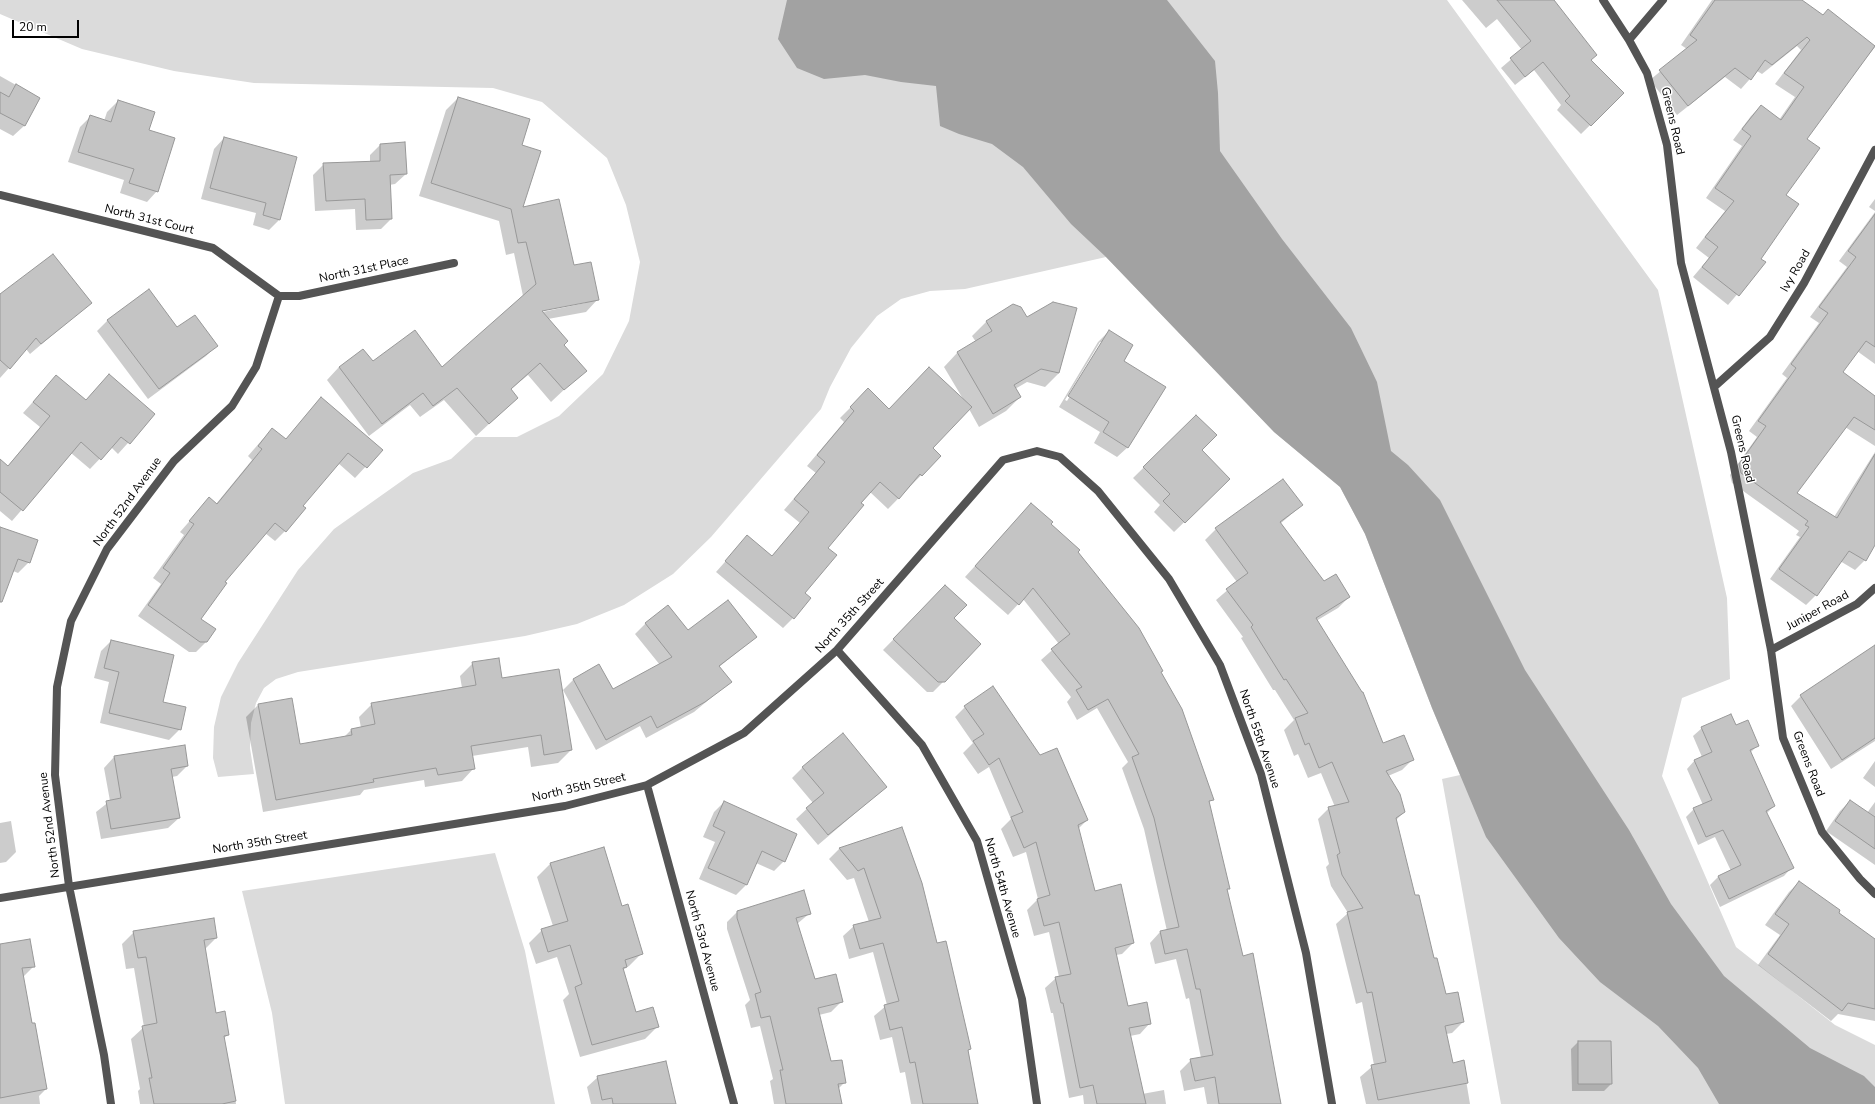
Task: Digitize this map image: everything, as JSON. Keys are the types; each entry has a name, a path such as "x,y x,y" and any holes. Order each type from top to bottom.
{"street":[{"name":"Greens Road","path":"1603,0 1629,40 1647,73 1667,145 1681,263 1731,452 1771,650 1784,738 1822,832 1860,879 1875,894"},
{"path":"1629,40 1663,0"},
{"name":"Ivy Road","path":"1714,387 1770,337 1804,283 1875,150"},
{"name":"North 31st Court","path":"0,195 213,248 279,296"},
{"name":"North 31st Place","path":"279,296 299,296 454,263"},
{"name":"North 52nd Avenue","path":"111,1104 104,1055 69,886 55,775 57,687 71,621 112,543 174,461 232,406 256,367 279,296"},
{"name":"North 35th Street","path":"0,898 564,806 647,785 744,733 837,650 1003,460 1037,451"},
{"name":"North 55th Avenue","path":"1037,451 1060,457 1098,491 1169,579 1220,665 1262,782 1306,953 1332,1104"},
{"name":"Juniper Road","path":"1771,650 1857,604 1875,588"},
{"name":"North 54th Avenue","path":"837,650 922,745 977,841 1022,999 1037,1104"},
{"name":"North 53rd Avenue","path":"647,785 734,1104"}],"shaded area":[{"path":"0,0 1447,0 1658,290 1727,598 1730,679 1682,698 1662,776 1736,947 1835,1025 1875,1045 1875,1104 1501,1104 1442,779 1460,775 1432,708 1365,534 1340,487 1274,432 1106,257 965,289 930,291 901,299 877,316 851,348 830,387 821,409 711,537 673,574 624,605 577,624 525,636 298,672 276,679 264,688 256,703 251,723 250,748 254,774 218,777 213,758 214,727 221,697 238,663 298,570 334,529 413,473 451,459 475,437 517,437 559,416 603,374 629,321 640,262 626,205 607,158 542,102 493,88 254,83 174,71 82,49 0,14"},
{"path":"787,0 1167,0 1215,61 1218,93 1220,151 1282,239 1351,328 1377,382 1391,451 1408,465 1440,500 1525,670 1629,830 1671,904 1724,976 1810,1048 1864,1076 1875,1087 1875,1104 1719,1104 1698,1068 1658,1026 1600,982 1559,938 1486,837 1432,708 1365,534 1340,487 1274,432 1106,257 1071,224 1023,167 992,144 959,134 940,126 936,86 901,82 865,75 824,79 797,68 778,39"},
{"path":"495,853 525,951 555,1104 285,1104 272,1013 242,891"}],"building":[{"path":"1497,0 1554,0 1597,55 1591,60 1624,93 1591,126 1565,101 1570,96 1543,62 1525,77 1510,58 1531,41"},
{"path":"1715,0 1802,0 1823,15 1828,9 1875,46 1807,139 1820,148 1786,195 1799,204 1761,259 1766,262 1739,296 1702,267 1718,247 1705,237 1734,201 1715,188 1751,136 1742,129 1761,105 1781,120 1804,87 1784,73 1810,40 1807,37 1772,65 1765,60 1751,80 1735,68 1688,106 1659,70 1697,40 1690,35"},
{"path":"16,84 40,98 25,126 0,113 0,92 9,97"},
{"path":"458,97 530,119 522,145 541,151 523,207 559,199 574,265 591,262 599,300 542,311 568,341 564,345 587,371 564,390 540,363 511,389 518,398 489,424 457,388 433,406 423,393 382,424 339,367 363,349 373,361 415,330 442,367 536,284 526,242 518,243 511,209 431,183"},
{"path":"118,100 155,112 149,130 175,138 158,192 129,183 134,169 78,152 90,115 111,122"},
{"path":"224,137 297,157 280,220 263,215 266,203 210,188"},
{"path":"405,142 407,174 390,175 392,219 366,220 365,199 326,201 323,163 380,161 380,144"},
{"path":"1875,214 1875,347 1866,341 1843,372 1875,396 1875,430 1854,417 1797,493 1837,518 1875,454 1875,545 1866,561 1849,551 1817,596 1779,569 1809,527 1805,525 1808,521 1741,473 1739,464 1766,426 1758,421 1796,368 1791,364 1828,313 1819,307 1856,257 1848,251"},
{"path":"53,254 92,303 41,344 36,338 10,369 0,360 0,294"},
{"path":"149,289 177,327 195,315 218,346 159,389 107,320"},
{"path":"1053,302 1077,308 1059,373 1041,369 1014,385 1021,397 993,414 957,352 992,331 986,321 1013,304 1021,307 1027,317"},
{"path":"1109,330 1133,345 1124,361 1166,387 1128,448 1103,432 1109,422 1068,396"},
{"path":"929,367 972,407 933,448 941,456 922,476 920,474 899,499 880,482 861,503 864,505 828,548 837,555 805,593 811,598 794,619 725,561 747,535 772,556 809,512 794,499 825,462 817,455 854,411 850,407 868,388 889,409"},
{"path":"109,374 155,414 130,444 121,437 101,460 81,442 23,511 0,492 0,459 8,466 50,416 33,402 56,375 86,400"},
{"path":"321,397 383,450 367,468 348,453 303,506 306,508 286,532 275,523 225,582 227,583 201,619 216,629 207,642 200,642 148,605 170,573 163,568 194,524 189,521 209,497 217,504 262,449 258,446 272,428 286,439"},
{"path":"1196,415 1217,435 1202,450 1230,479 1185,523 1163,501 1170,494 1143,467"},
{"path":"1283,479 1303,505 1280,522 1324,581 1336,574 1350,597 1316,618 1363,692 1383,743 1404,735 1414,760 1386,771 1400,794 1405,812 1396,818 1415,895 1419,895 1434,958 1437,958 1446,994 1458,992 1464,1022 1445,1026 1453,1063 1464,1060 1468,1083 1378,1100 1371,1065 1386,1062 1372,992 1367,993 1347,912 1363,908 1342,875 1337,855 1340,853 1328,807 1349,802 1332,762 1319,768 1309,743 1305,745 1295,718 1308,713 1286,679 1284,680 1251,627 1253,625 1226,589 1248,573 1215,528"},
{"path":"1031,503 1053,522 1051,524 1080,550 1078,552 1139,628 1182,709 1214,800 1209,801 1230,889 1227,889 1243,956 1253,953 1281,1104 1219,1104 1215,1077 1195,1081 1190,1059 1213,1055 1200,989 1196,989 1187,949 1165,954 1160,931 1179,927 1154,818 1132,757 1139,754 1108,699 1088,710 1076,690 1082,687 1051,649 1070,634 1033,588 1019,605 975,566"},
{"path":"0,527 38,540 30,563 18,559 2,602 0,602"},
{"path":"945,585 967,605 954,618 981,644 945,682 938,682 893,639"},
{"path":"728,600 757,637 719,666 732,682 705,702 657,728 651,716 606,740 573,679 599,664 613,689 672,657 645,623 668,605 688,630"},
{"path":"111,640 174,655 163,702 186,707 181,730 109,713 119,672 104,668"},
{"path":"1875,645 1875,738 1842,760 1800,695"},
{"path":"499,658 502,678 559,669 572,750 544,755 541,735 471,746 475,769 438,775 436,768 373,779 374,782 276,800 258,704 292,698 300,744 352,735 351,729 375,724 371,703 476,685 472,662"},
{"path":"993,686 1040,755 1057,748 1088,820 1078,825 1095,891 1121,884 1134,943 1115,948 1128,1006 1147,1002 1151,1024 1129,1028 1146,1104 1097,1104 1093,1085 1080,1088 1063,1003 1061,1003 1055,977 1071,974 1059,922 1044,926 1037,899 1050,895 1036,842 1024,848 1011,817 1023,812 999,758 989,765 973,741 984,734 964,706"},
{"path":"1731,714 1736,725 1748,720 1759,746 1750,750 1775,806 1766,811 1794,868 1729,899 1718,876 1741,865 1723,830 1706,837 1693,808 1712,800 1694,760 1712,752 1701,727"},
{"path":"843,733 887,787 828,835 806,808 824,793 802,767"},
{"path":"185,745 188,766 171,769 180,818 111,829 106,801 121,798 114,756"},
{"path":"1850,800 1875,817 1875,849 1835,821"},
{"path":"724,801 797,834 785,862 762,851 747,885 708,868 725,832 713,826"},
{"path":"902,827 922,883 937,943 946,941 971,1049 968,1050 978,1104 923,1104 915,1062 910,1063 902,1027 890,1030 884,1005 899,1001 883,943 860,949 853,925 881,918 864,868 858,871 839,848"},
{"path":"604,847 622,906 628,904 643,954 625,960 627,967 623,968 636,1012 653,1007 659,1027 592,1045 575,987 582,984 570,945 548,952 541,929 568,921 550,863"},
{"path":"1799,881 1840,910 1839,913 1875,939 1875,1009 1848,1003 1842,1011 1768,954 1789,924 1775,914"},
{"path":"804,890 811,914 796,918 815,979 836,974 843,1002 818,1008 831,1061 842,1060 846,1083 838,1084 842,1104 786,1104 780,1070 783,1070 770,1016 761,1018 755,994 761,992 737,918 737,911"},
{"path":"214,918 217,938 204,940 216,1013 225,1011 229,1035 224,1036 236,1101 222,1104 154,1104 149,1078 152,1078 142,1026 157,1023 146,957 138,958 133,931"},
{"path":"30,939 35,967 22,968 32,1023 35,1023 47,1089 0,1098 0,944"},
{"path":"1578,1041 1611,1041 1612,1084 1578,1084"},
{"path":"666,1061 676,1104 613,1104 612,1098 602,1100 597,1076"}]}
